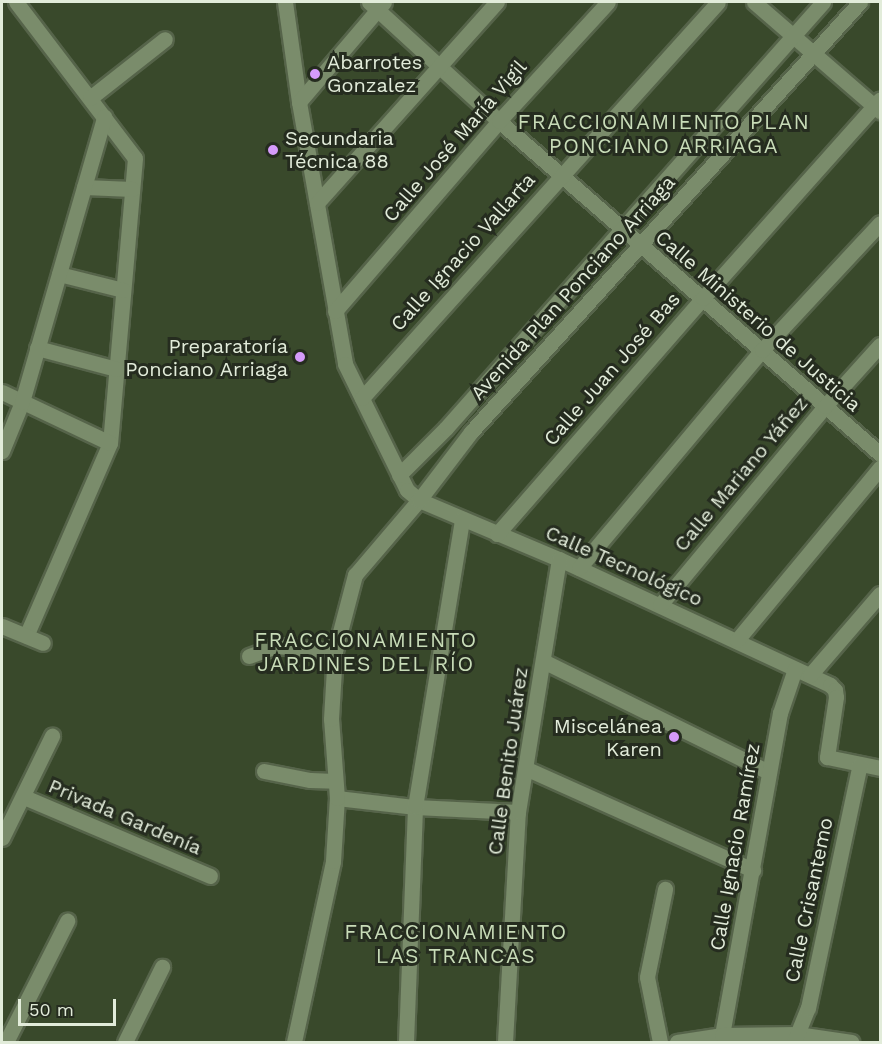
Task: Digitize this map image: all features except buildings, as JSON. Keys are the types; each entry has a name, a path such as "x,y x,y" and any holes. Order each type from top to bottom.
{"street":[{"path":"16,2 135,158 110,443 26,636"},
{"path":"285,2 299,102 345,364 406,490 419,500"},
{"path":"317,202 497,2"},
{"name":"Calle José María Vigil","path":"335,311 498,121 608,2"},
{"name":"Calle Ignacio Vallarta","path":"362,398 560,175 718,2"},
{"path":"754,2 813,54 878,105"},
{"name":"Avenida Plan Ponciano Arriaga","path":"399,475 446,428 823,2"},
{"name":"Avenida Plan Ponciano Arriaga","path":"294,1042 333,861 337,798 331,719 335,651 355,575 419,500 471,432 860,2"},
{"path":"299,102 377,4"},
{"name":"Calle Ministerio de Justicia","path":"377,4 498,121 880,454"},
{"path":"90,98 165,39"},
{"name":"Calle Juan José Bas","path":"497,534 702,298 878,105"},
{"path":"2,451 22,402 104,117"},
{"path":"84,187 132,189"},
{"path":"579,568 762,350 880,223"},
{"path":"59,274 123,290"},
{"name":"Calle Mariano Yáñez","path":"660,605 825,406 880,345"},
{"path":"37,348 116,369"},
{"path":"2,392 110,443"},
{"path":"446,428 471,432"},
{"path":"737,640 880,468"},
{"name":"Calle Tecnológico","path":"419,500 559,559 737,640 835,690 827,757 860,764"},
{"path":"406,1042 415,807 462,519"},
{"name":"Calle Benito Juárez","path":"505,1042 519,812 559,559"},
{"name":"Calle Ignacio Ramírez","path":"722,1035 780,712 803,672 880,594"},
{"path":"2,626 43,643"},
{"path":"249,656 277,646 335,651"},
{"path":"543,661 769,772"},
{"path":"2,838 52,736"},
{"path":"860,764 880,768"},
{"name":"Calle Crisantemo","path":"796,1038 808,1008 860,764"},
{"path":"525,768 753,870"},
{"path":"264,771 310,780 335,781"},
{"name":"Privada Gardenía","path":"24,797 210,876"},
{"path":"337,798 415,807 519,812"},
{"path":"660,1042 647,977 665,889"},
{"path":"6,1042 67,921"},
{"path":"124,1042 162,967"},
{"path":"680,1042 722,1035 851,1042"}],"place":[{"name":"Abarrotes Gonzalez","path":"315,74"},
{"name":"Secundaria Técnica 88","path":"273,150"},
{"name":"Preparatoría Ponciano Arriaga","path":"300,357"},
{"name":"Miscelánea Karen","path":"674,737"}],"district":[{"name":"FRACCIONAMIENTO PLAN PONCIANO ARRIAGA","path":"664,134"},
{"name":"FRACCIONAMIENTO JARDINES DEL RÍO","path":"366,652"},
{"name":"FRACCIONAMIENTO LAS TRANCAS","path":"456,944"}]}
